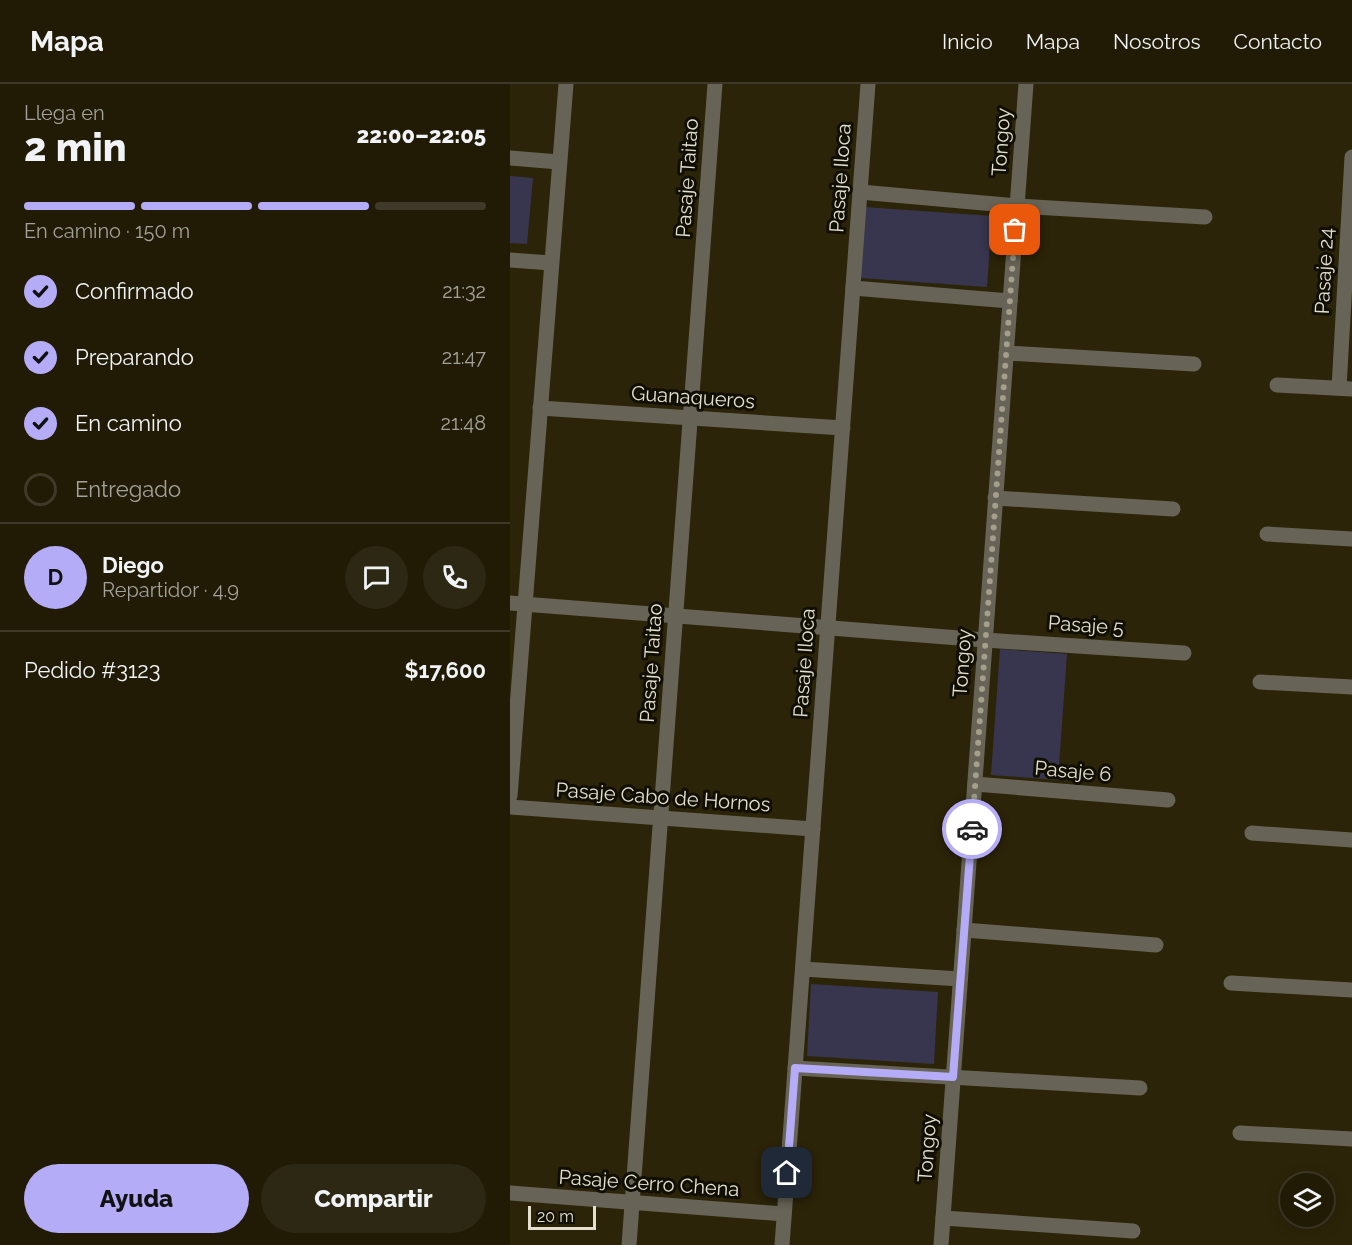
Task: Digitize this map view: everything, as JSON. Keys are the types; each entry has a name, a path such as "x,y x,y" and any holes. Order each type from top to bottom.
{"street":[{"path":"510,796 517,604 540,408 566,84"},
{"name":"Pasaje Taitao","path":"629,1245 715,84"},
{"name":"Pasaje Iloca","path":"782,1245 868,84"},
{"name":"Tongoy","path":"941,1245 1026,84"},
{"name":"Pasaje 24","path":"1345,388 1352,157"},
{"path":"510,158 560,162"},
{"path":"860,192 1017,206 1205,218"},
{"path":"510,260 551,263"},
{"path":"853,288 1010,301"},
{"path":"1006,353 1194,364"},
{"path":"1277,385 1345,388"},
{"name":"Guanaqueros","path":"540,408 843,428"},
{"path":"995,498 1173,509"},
{"path":"1267,534 1352,539"},
{"name":"Pasaje 5","path":"517,604 1184,653"},
{"path":"1260,682 1352,687"},
{"name":"Pasaje 6","path":"975,784 1168,800"},
{"name":"Pasaje Cabo de Hornos","path":"510,807 813,829"},
{"path":"1252,833 1352,840"},
{"path":"964,930 1156,945"},
{"path":"802,969 960,979"},
{"path":"1231,983 1352,990"},
{"path":"795,1068 1140,1088"},
{"path":"1240,1133 1352,1139"},
{"name":"Pasaje Cerro Chena","path":"510,1193 784,1214"},
{"path":"943,1218 1133,1231"}],"shaded area":[{"path":"510,176 533,178 527,244 510,243"},
{"path":"865,207 992,216 987,287 860,278"},
{"path":"1000,649 1067,654 1058,780 991,775"},
{"path":"811,984 938,992 934,1064 807,1056"}],"way so far":[{"path":"972,829 1015,230"}],"route":[{"path":"787,1173 795,1068 953,1077 972,829"}]}
